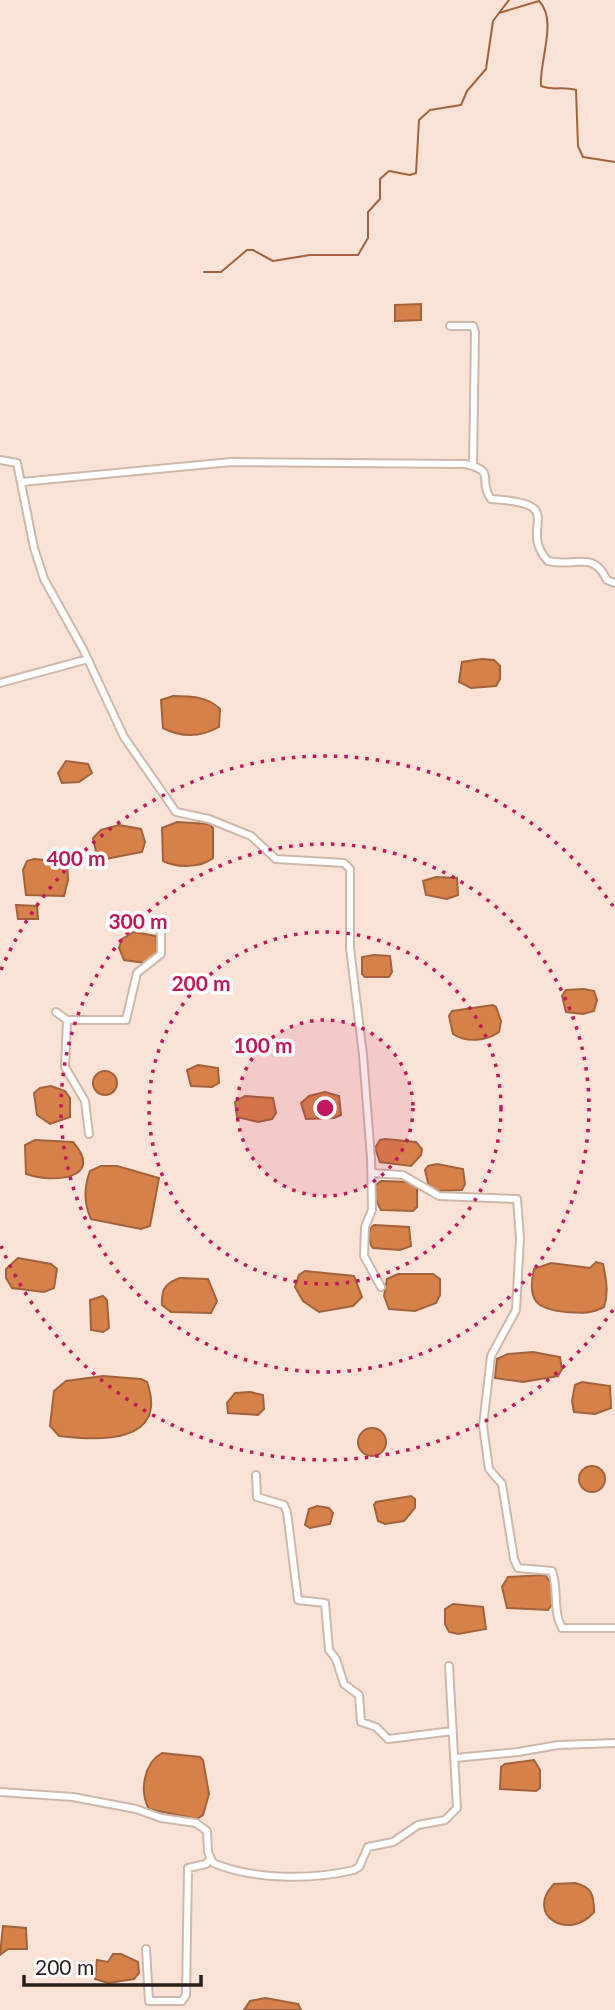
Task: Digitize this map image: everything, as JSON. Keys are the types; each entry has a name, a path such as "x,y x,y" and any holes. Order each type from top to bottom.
{"street":[{"path":"450,326 473,326 475,332 473,466"},
{"path":"0,460 17,463 34,548 44,579 88,659 124,737 176,812 209,819 251,836 276,859 344,863 350,869 350,948 363,1055 372,1173 372,1210 365,1227 364,1256 381,1287"},
{"path":"22,482 231,462 432,463 473,466 485,472 487,494 491,499 520,500 538,511 539,548 548,561 592,562 600,565 607,580 615,583"},
{"path":"0,683 88,659"},
{"path":"56,1012 67,1020 126,1020 137,973 159,959 161,954 162,929"},
{"path":"67,1020 65,1067 85,1101 89,1134"},
{"path":"372,1173 403,1175 439,1196 517,1199 520,1238 516,1310 491,1356 483,1426 489,1469 502,1484 514,1559 518,1568 552,1571 556,1583 556,1618 562,1628 615,1629"},
{"path":"256,1475 257,1496 284,1505 298,1600 325,1603 329,1650 336,1659 344,1684 359,1695 361,1722 376,1727 388,1739 453,1731"},
{"path":"0,1792 73,1797 136,1809 161,1818 196,1823 206,1831 211,1859 222,1867 267,1875 313,1876 354,1870 359,1867 372,1845 393,1842 411,1828 453,1815 457,1808 449,1666"},
{"path":"455,1758 558,1745 615,1742"},
{"path":"146,1949 149,2001 182,2001 186,1995 188,1868 206,1864 211,1859"}],"shaded area":[{"path":"421,304 421,320 395,321 395,305"},
{"path":"494,660 500,666 500,679 496,686 471,688 459,682 462,662"},
{"path":"173,696 210,701 220,709 219,727 191,735 163,728 161,700"},
{"path":"66,761 88,764 92,773 79,782 62,783 58,773"},
{"path":"177,822 209,824 213,828 213,858 202,864 189,866 163,861 162,828"},
{"path":"119,825 141,829 145,842 142,852 106,859 97,856 93,838 101,830"},
{"path":"34,859 67,862 68,880 64,896 26,895 23,870 27,861"},
{"path":"436,877 457,878 458,895 447,899 426,895 423,881"},
{"path":"16,905 37,906 38,919 18,919"},
{"path":"134,932 156,936 157,957 145,963 124,960 119,948 122,939"},
{"path":"390,956 392,972 389,977 365,977 362,974 362,957"},
{"path":"566,990 594,991 597,1000 594,1011 583,1014 566,1012 562,996"},
{"path":"493,1005 501,1021 499,1032 476,1040 453,1034 449,1016 452,1011"},
{"path":"198,1065 218,1068 219,1083 212,1087 191,1086 187,1070"},
{"path":"105,1071 114,1074 117,1083 114,1092 105,1095 96,1092 93,1083 96,1074"},
{"path":"51,1086 65,1091 70,1098 70,1117 50,1124 37,1115 34,1093 40,1088"},
{"path":"325,1092 339,1096 341,1115 334,1118 306,1119 301,1103 309,1096"},
{"path":"245,1096 273,1098 276,1113 272,1119 258,1122 237,1117 235,1102"},
{"path":"35,1140 73,1142 83,1164 79,1171 61,1178 26,1174 25,1145"},
{"path":"380,1140 416,1142 422,1149 421,1155 411,1166 380,1162 375,1148"},
{"path":"437,1164 463,1169 465,1184 462,1190 437,1191 429,1187 425,1170 428,1166"},
{"path":"101,1166 117,1166 159,1178 150,1226 141,1229 91,1219 86,1201 87,1183 90,1171"},
{"path":"381,1181 410,1182 417,1186 417,1207 413,1211 381,1210 375,1198 376,1185"},
{"path":"374,1225 409,1227 411,1246 400,1250 373,1248 369,1236"},
{"path":"18,1258 51,1264 57,1269 54,1288 44,1292 12,1288 6,1278 6,1269"},
{"path":"596,1262 603,1264 605,1275 607,1291 604,1307 594,1311 566,1312 547,1309 533,1296 534,1269 551,1263 590,1268"},
{"path":"305,1271 354,1276 362,1297 353,1306 319,1312 303,1301 295,1287 299,1275"},
{"path":"398,1274 433,1274 440,1279 440,1295 436,1303 415,1311 389,1309 384,1296 387,1279"},
{"path":"180,1278 208,1279 217,1301 211,1313 171,1312 162,1305 165,1288"},
{"path":"103,1296 107,1300 109,1328 103,1332 91,1330 90,1300"},
{"path":"533,1352 560,1357 562,1369 558,1376 523,1382 495,1378 497,1359 508,1354"},
{"path":"103,1376 141,1379 147,1382 151,1402 148,1417 139,1428 126,1434 93,1438 59,1436 50,1426 54,1391 66,1381"},
{"path":"582,1382 610,1386 611,1408 595,1414 574,1412 572,1401 575,1385"},
{"path":"235,1393 263,1395 264,1409 258,1415 228,1413 227,1403"},
{"path":"372,1428 382,1432 386,1442 382,1452 372,1456 362,1452 358,1442 362,1432"},
{"path":"592,1466 601,1470 605,1479 601,1488 592,1492 583,1488 579,1479 583,1470"},
{"path":"411,1496 415,1499 415,1508 404,1521 385,1524 378,1521 374,1505 376,1502"},
{"path":"317,1506 329,1508 333,1513 330,1524 310,1528 305,1525 309,1509"},
{"path":"545,1575 554,1587 553,1603 548,1610 507,1608 502,1587 508,1577"},
{"path":"453,1604 483,1607 486,1629 458,1634 449,1632 445,1624 445,1609"},
{"path":"162,1753 200,1757 203,1760 209,1794 203,1815 197,1819 149,1809 144,1794 145,1778 151,1763"},
{"path":"534,1760 540,1770 540,1788 536,1791 500,1789 501,1767 505,1764"},
{"path":"575,1883 591,1893 594,1912 584,1921 573,1925 553,1921 544,1906 546,1895 554,1884"},
{"path":"3,1926 26,1928 27,1949 8,1949 0,1955"},
{"path":"113,1954 121,1954 138,1962 139,1973 134,1979 108,1983 95,1979 97,1960 108,1962"},
{"path":"265,1998 298,2004 301,2010 244,2010 250,2001"}],"waterway":[{"path":"204,272 221,272 247,250 253,250 273,261 310,255 358,255 368,238 368,212 380,199 380,179 389,171 410,175 416,173 419,120 430,110 461,105 467,91 486,69 493,21 509,0"},
{"path":"499,13 539,1 547,19 541,86 576,90 578,146 583,157 615,162"}]}
